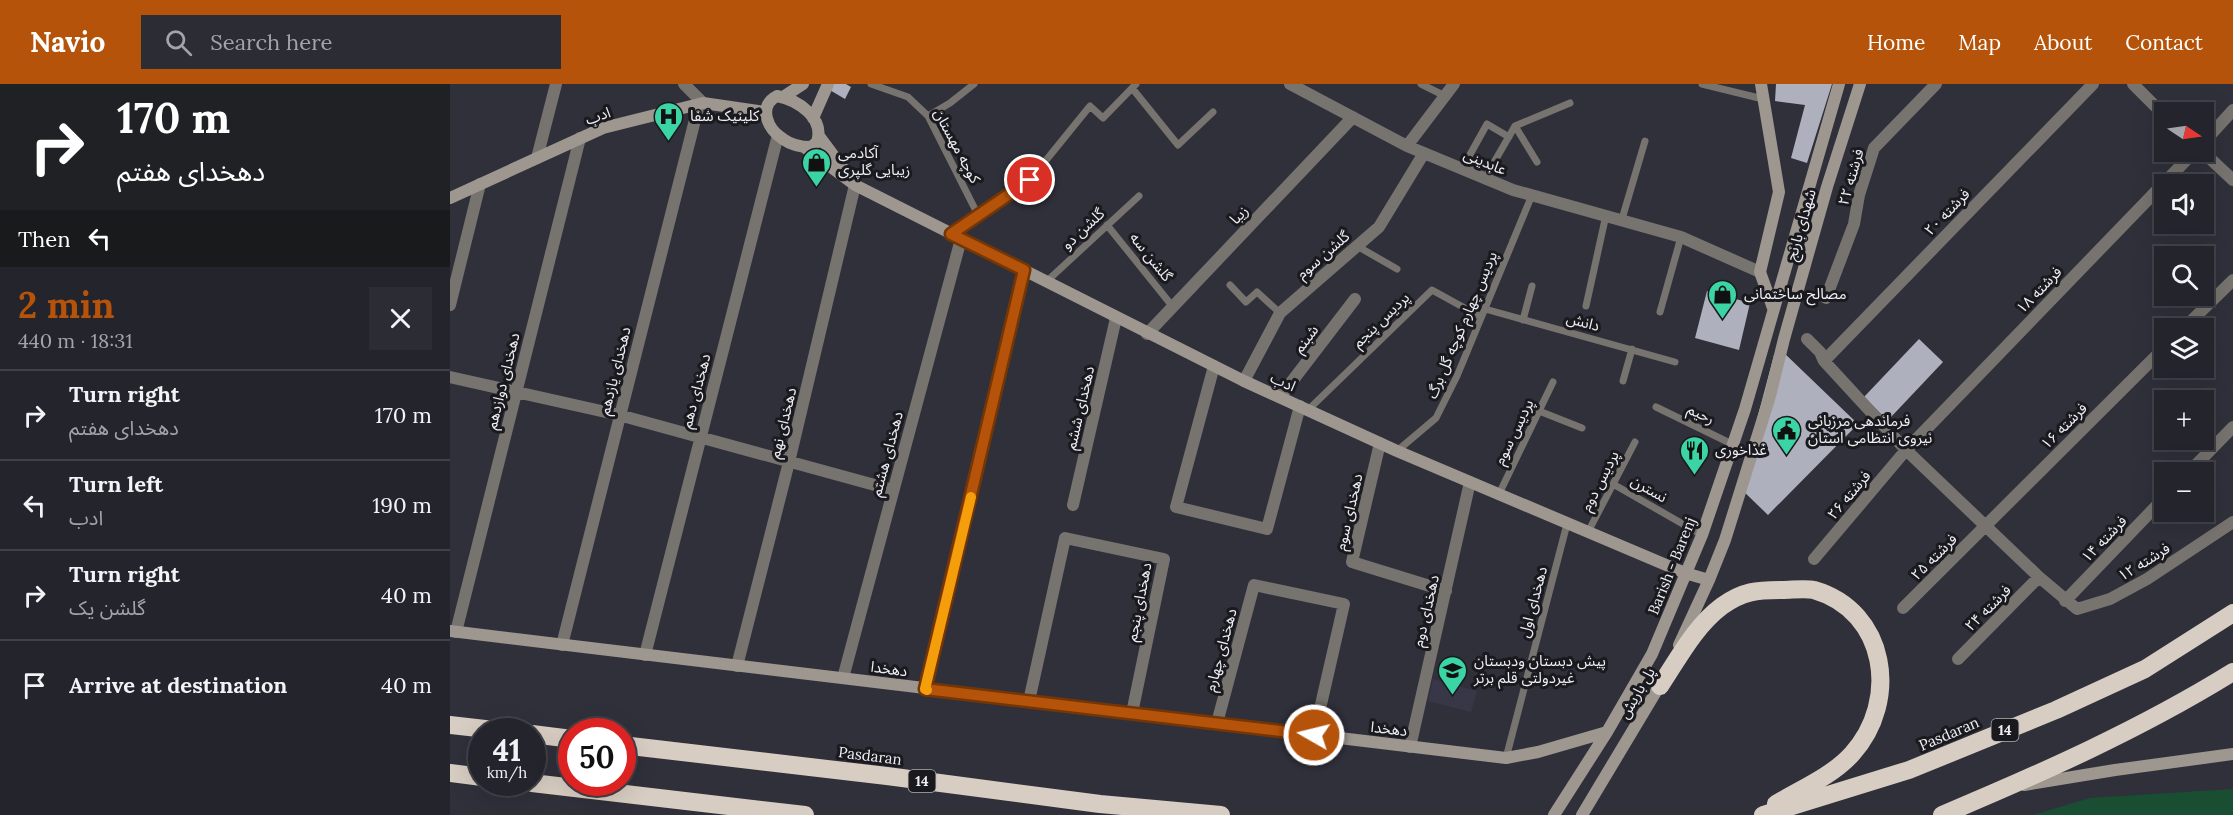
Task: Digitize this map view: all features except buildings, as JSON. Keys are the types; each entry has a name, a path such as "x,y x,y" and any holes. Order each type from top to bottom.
{"highway":[{"path":"1660,686 1700,628 1722,606 1751,590 1813,590 1848,606 1869,632 1879,660 1880,694 1869,728 1852,754 1824,776 1757,815"},
{"name":"Pasdaran","path":"1763,815 1909,770 2055,710 2145,669 2233,613"},
{"path":"1942,815 2006,789 2138,726 2233,672"},
{"path":"450,725 468,727"},
{"name":"Pasdaran","path":"636,747 1100,804 1221,815"},
{"path":"450,773 468,775"},
{"path":"546,785 805,815"}],"main road":[{"path":"813,118 828,84"},
{"path":"1761,84 1779,192 1760,272 1773,308"},
{"name":"Barish - Barenj","path":"1554,815 1607,732 1652,654 1702,535 1734,445 1839,84"},
{"name":"شهدای بارنج","path":"1710,580 1725,540 1775,376 1827,187 1860,84"},
{"path":"783,97 798,85"},
{"path":"777,96 800,105 813,118 819,130 819,136 817,142 811,147 804,147 793,144 778,135 767,121 766,112 771,99 777,96"},
{"name":"ادب","path":"450,198 603,128 701,104 766,112"},
{"path":"819,136 855,186"},
{"name":"ادب","path":"804,147 855,186 1244,381 1397,451 1567,524 1685,573 1710,580"},
{"name":"پل باریش","path":"1582,815 1660,686 1710,580"},
{"name":"دهخدا","path":"453,631 1506,758 1538,752 1607,732"},
{"path":"2006,789 2115,770 2233,754"}],"street":[{"path":"537,158 556,84"},
{"path":"684,84 701,104"},
{"name":"عابدینی","path":"1290,84 1407,146 1513,190 1606,214 1681,237 1760,272"},
{"path":"1407,146 1454,84"},
{"name":"۲۲ فرشته","path":"1826,298 1854,224 1859,195 1874,148 1936,84"},
{"name":"۲۰ فرشته","path":"1824,361 2093,84"},
{"path":"2133,84 2154,105"},
{"name":"دهخدای یازدهم","path":"562,645 619,415 701,104"},
{"path":"2214,131 2233,110"},
{"name":"زیبا","path":"1147,334 1353,117"},
{"name":"دهخدای دهم","path":"645,655 778,135"},
{"name":"دهخدای دوازدهم","path":"453,631 580,138"},
{"name":"گلشن سوم","path":"1244,381 1280,313 1379,227 1424,153"},
{"name":"۱۸ فرشته","path":"1906,450 2184,162"},
{"path":"2214,162 2233,180"},
{"path":"450,305 480,184"},
{"name":"دهخدای نهم","path":"737,666 855,186"},
{"name":"دهخدای هشتم","path":"843,678 893,490 956,236"},
{"path":"925,689 1024,270"},
{"path":"2194,318 2233,280"},
{"name":"شبنم","path":"1280,397 1355,299"},
{"name":"دهخدای ششم","path":"1073,505 1116,318"},
{"path":"1807,339 1820,352 1824,361 1906,450 2065,601"},
{"name":"۱۶ فرشته","path":"1985,526 2154,358"},
{"path":"1214,366 1176,507 1267,529 1304,408"},
{"path":"450,377 619,415 893,490"},
{"path":"2199,462 2233,427"},
{"name":"دهخدای سوم","path":"1380,443 1352,562 1446,591"},
{"name":"۲۶ فرشته","path":"1814,559 1906,450"},
{"name":"دهخدای دوم","path":"1410,747 1470,482"},
{"name":"۱۴ فرشته","path":"2065,601 2154,508"},
{"name":"۱۲ فرشته","path":"2065,601 2077,609 2110,599 2147,579 2233,522"},
{"name":"۲۵ فرشته","path":"1903,608 1985,526"},
{"name":"دهخدای پنجم","path":"1029,701 1065,538 1164,559 1132,713"},
{"name":"فرشته ۲۴","path":"1958,659 2039,577"},
{"name":"دهخدای چهارم","path":"1217,723 1254,585 1344,604 1314,735"}],"lane":[{"name":"کوچه مهستان","path":"871,84 908,98 928,116 978,215"},
{"path":"928,116 950,103 974,84"},
{"path":"1421,84 1445,96"},
{"path":"1702,84 1763,99"},
{"path":"956,236 978,215 1030,180 1090,106 1103,118 1134,85 1178,145 1213,112"},
{"path":"1485,178 1515,126 1570,103"},
{"path":"1462,169 1487,124 1509,137"},
{"path":"1515,126 1537,162"},
{"path":"1622,219 1644,141"},
{"name":"گلشن دو","path":"1046,282 1139,195"},
{"name":"پردیس چهارم کوچه گل برگ","path":"1397,451 1436,418 1485,309 1532,195"},
{"path":"1586,306 1606,214"},
{"name":"گلشن سه","path":"1107,225 1173,307"},
{"path":"1660,312 1681,237"},
{"path":"1357,246 1397,268"},
{"path":"1230,285 1246,302 1257,292 1280,313"},
{"path":"1523,320 1532,286"},
{"name":"پردیس پنجم","path":"1304,408 1432,290 1481,317"},
{"name":"دانش","path":"1485,309 1675,362"},
{"path":"1623,381 1632,349"},
{"name":"پردیس سوم","path":"1498,494 1553,382"},
{"name":"رحیم","path":"1656,407 1734,445"},
{"path":"1539,411 1582,428"},
{"name":"پردیس دوم","path":"1588,532 1635,442"},
{"name":"نسترن","path":"1613,484 1702,535"},
{"name":"دهخدای اول","path":"1506,758 1567,524"}],"shaded area":[{"name":"پیش دبستان ودبستان غیردولتی قلم برتر","path":"1433,679 1477,691 1471,712 1428,701"}],"green space":[{"path":"2233,789 2233,815 2033,815 2090,798"}],"slow traffic":[{"path":"927,690 925,689 971,497"}],"place":[{"name":"کلینیک شفا","path":"669,142"},
{"name":"آکادمی زیبایی گلپری","path":"817,188"},
{"name":"مصالح ساختمانی","path":"1723,320"},
{"name":"فرماندهی مرزبانی نیروی انتظامی استان","path":"1787,456"},
{"name":"غذاخوری","path":"1694,476"},
{"name":"پیش دبستان ودبستان غیردولتی قلم برتر","path":"1453,696"}],"route":[{"path":"1030,180 951,234 1024,270 925,689 1314,735"}]}
